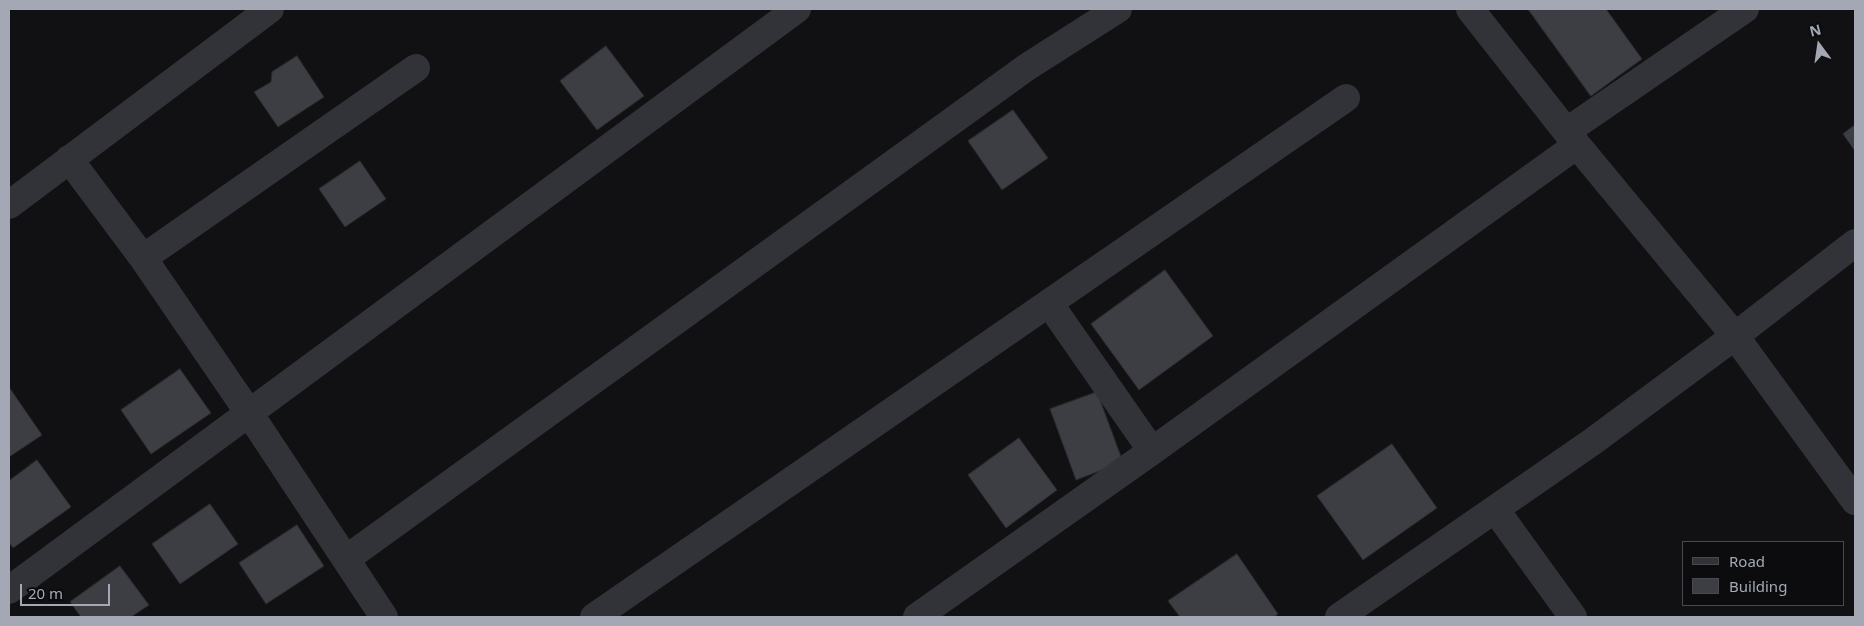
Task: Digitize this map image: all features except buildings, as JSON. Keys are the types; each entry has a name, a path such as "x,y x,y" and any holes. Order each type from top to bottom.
{"street":[{"path":"9,205 270,9"},
{"path":"9,590 797,9"},
{"path":"346,559 1027,67 1118,9"},
{"path":"1470,9 1572,138 1735,336 1855,501"},
{"path":"917,617 1152,451 1484,210 1572,138 1745,9"},
{"path":"143,258 416,68"},
{"path":"594,617 1346,98"},
{"path":"69,159 143,258 249,413 384,617"},
{"path":"1339,617 1592,442 1735,336 1855,243"},
{"path":"1049,303 1152,451"},
{"path":"1495,509 1573,617"}]}
